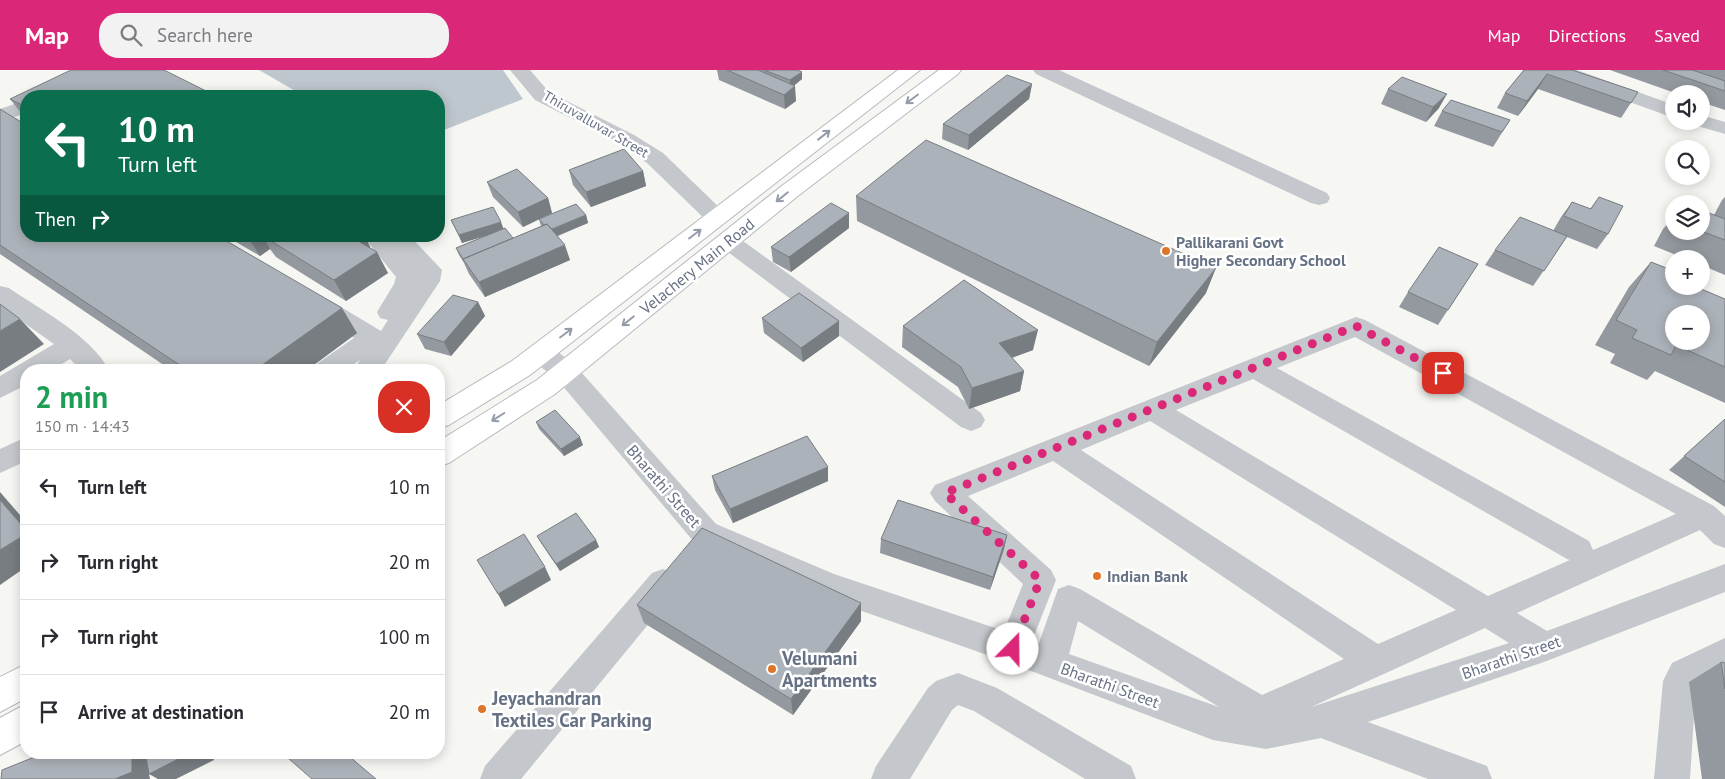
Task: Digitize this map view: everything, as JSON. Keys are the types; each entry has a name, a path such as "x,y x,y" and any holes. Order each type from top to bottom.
{"main road":[{"name":"Velachery Main Road","path":"445,414 521,368 910,70"},
{"name":"Velachery Main Road","path":"445,451 546,387 791,190 951,70"},
{"path":"0,696 20,684"},
{"path":"0,738 20,725"}],"street":[{"name":"Thiruvalluvar Street","path":"520,70 542,96 626,139 655,158 717,218"},
{"path":"1043,70 1319,198"},
{"path":"1559,70 1665,109"},
{"path":"6,120 20,110"},
{"path":"1710,124 1725,128"},
{"path":"728,241 971,420"},
{"path":"336,364 373,338 406,284 408,276 379,242"},
{"path":"371,364 428,281 430,270 402,242"},
{"path":"0,294 73,345 90,364"},
{"path":"305,297 373,338"},
{"path":"1356,326 1715,525 1486,613 1260,713 1040,580 945,493 1356,326"},
{"path":"41,364 73,345"},
{"name":"Bharathi Street","path":"540,353 565,371 690,550 826,585 1013,649 1213,723 1266,732 1321,721 1544,647 1725,578"},
{"path":"1255,368 1578,550"},
{"path":"0,388 20,376"},
{"path":"1152,409 1544,647"},
{"path":"1056,448 1376,662"},
{"path":"0,462 20,451"},
{"path":"498,779 690,550"},
{"path":"1013,649 1040,580"},
{"path":"1050,663 1069,599"},
{"path":"1672,779 1680,681 1684,674 1725,653"},
{"path":"889,779 940,700 948,692 958,689 985,698 1118,779"},
{"path":"1321,721 1474,779"}],"shaded area":[{"path":"259,70 503,70 523,99 445,130 445,90 294,90"}],"building":[{"path":"71,70 164,70 204,90 29,90"},
{"path":"727,70 758,70 795,86 784,95"},
{"path":"764,70 797,70 802,72 790,80"},
{"path":"1524,70 1572,70 1638,92 1631,103 1547,74 1527,101 1505,93"},
{"path":"1663,70 1692,70 1725,81 1725,91"},
{"path":"1007,75 1032,84 969,135 943,124"},
{"path":"1402,77 1447,94 1433,107 1388,89"},
{"path":"20,94 20,104 10,99"},
{"path":"1451,100 1510,120 1502,132 1442,111"},
{"path":"0,109 20,121 20,242 228,242 342,308 263,364 178,364 0,245"},
{"path":"926,140 1216,268 1157,342 856,196"},
{"path":"624,149 643,171 586,192 569,170"},
{"path":"517,169 548,198 518,212 487,182"},
{"path":"1599,197 1623,206 1608,234 1564,216 1572,202 1591,209"},
{"path":"831,203 849,213 789,257 771,247"},
{"path":"576,204 586,215 552,229 547,224 544,225 539,219"},
{"path":"493,207 501,222 459,235 451,220"},
{"path":"1710,213 1725,219 1725,240 1710,234"},
{"path":"1520,217 1567,236 1544,271 1495,250"},
{"path":"547,224 565,245 479,282 463,259"},
{"path":"505,228 513,238 463,259 456,248"},
{"path":"273,242 360,242 377,252 334,280"},
{"path":"1439,247 1478,264 1448,310 1408,292"},
{"path":"1651,262 1665,267 1665,295 1710,295 1710,293 1725,299 1725,367 1687,350 1710,350 1710,305 1665,305 1665,350 1674,350 1671,355 1632,338 1637,330 1616,320"},
{"path":"964,280 1038,330 999,343 1024,371 972,388 961,367 903,326"},
{"path":"799,293 839,321 801,348 762,318"},
{"path":"453,295 478,302 444,342 417,334"},
{"path":"0,304 20,319 0,331"},
{"path":"555,410 580,437 561,449 536,422"},
{"path":"1725,419 1725,482 1684,456"},
{"path":"807,436 828,467 730,509 712,476"},
{"path":"0,500 20,523 20,538 0,550"},
{"path":"898,500 1007,535 993,577 881,539"},
{"path":"576,513 596,540 556,564 537,536"},
{"name":"Velumani Apartments","path":"702,528 861,603 791,699 637,605"},
{"path":"524,534 545,567 498,594 477,560"},
{"path":"1721,662 1725,663 1725,689"},
{"path":"30,759 132,759 132,772 115,779 1,779 2,770"},
{"path":"146,759 178,759 149,774"},
{"path":"289,759 352,759 376,779 312,779"}],"place":[{"name":"Pallikarani Govt Higher Secondary School","path":"1166,251"},
{"name":"Indian Bank","path":"1097,576"},
{"name":"Velumani Apartments","path":"772,669"},
{"name":"Jeyachandran Textiles Car Parking","path":"482,709"}],"route":[{"path":"1013,649 1040,580 945,493 1356,326 1443,373"}]}
